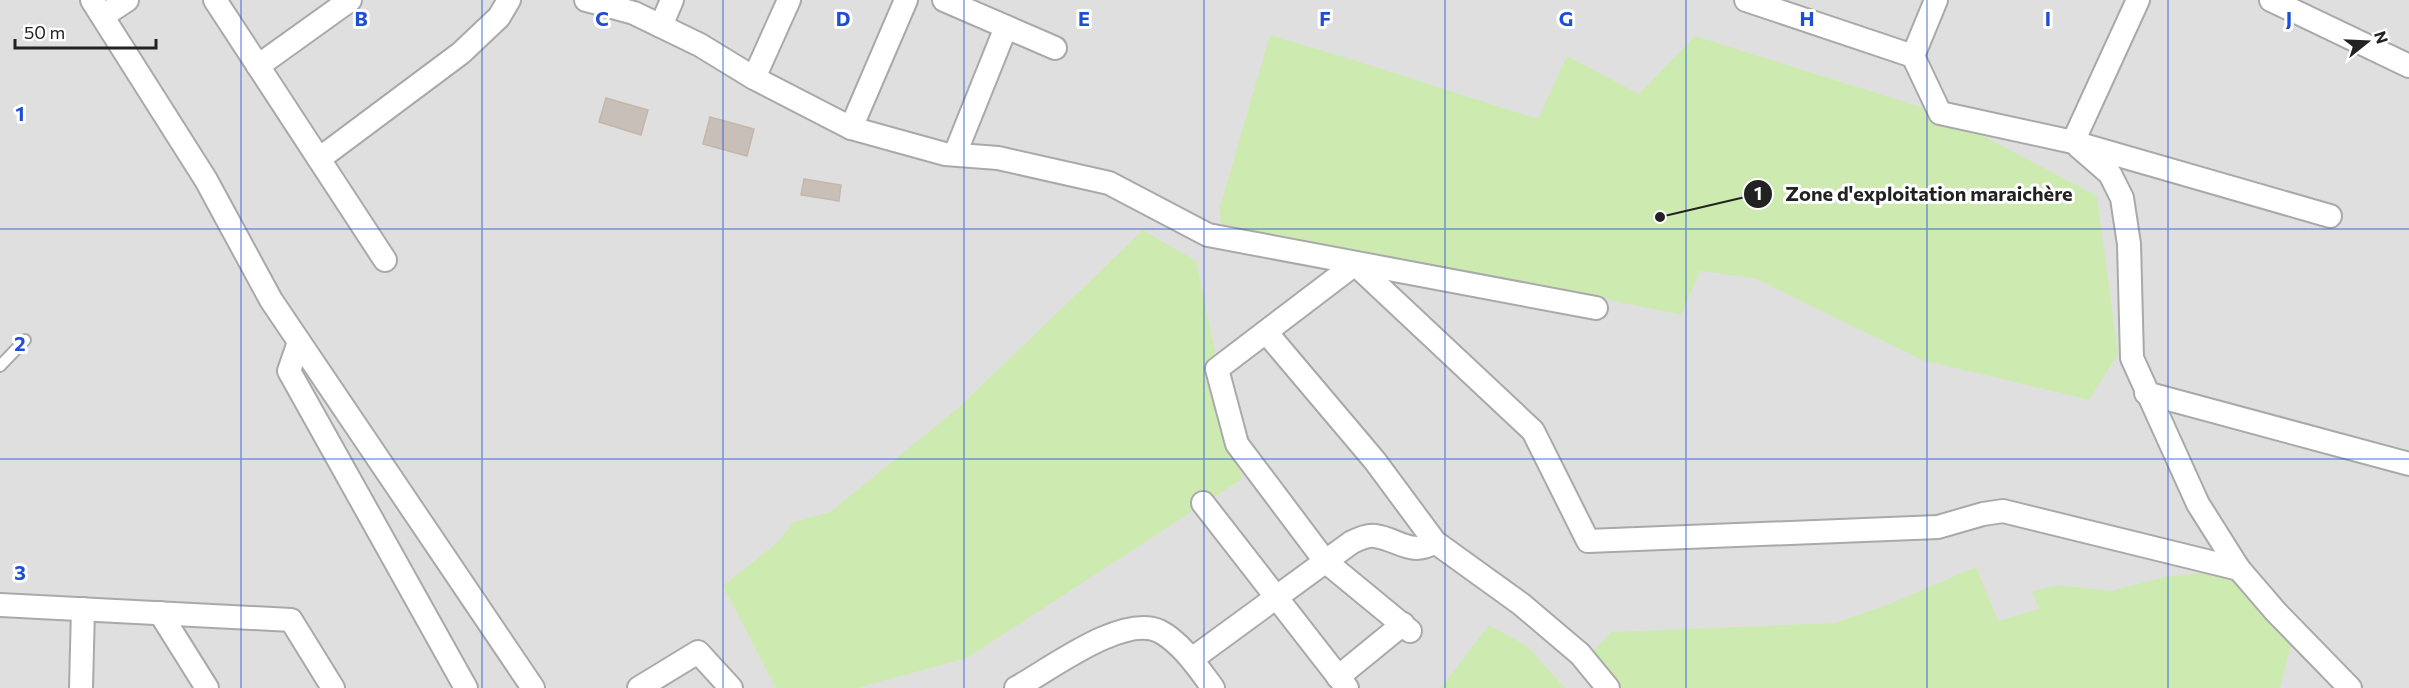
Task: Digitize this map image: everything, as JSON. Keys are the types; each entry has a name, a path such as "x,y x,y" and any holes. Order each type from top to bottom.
{"street":[{"path":"127,0 98,8 200,170 271,300 533,688"},
{"path":"215,0 385,260"},
{"path":"258,66 350,0"},
{"path":"319,159 461,53 499,17 509,0"},
{"path":"586,0 634,13 661,26 700,45 754,78 850,128 945,154 998,158 1108,183 1208,235 1596,308"},
{"path":"661,26 672,0"},
{"path":"754,78 789,0"},
{"path":"850,128 906,0"},
{"path":"944,0 1055,48"},
{"path":"1746,0 1913,56 1940,113 2073,142 2330,216"},
{"path":"1913,56 1936,0"},
{"path":"2073,142 2138,0"},
{"path":"2271,0 2409,66"},
{"path":"955,154 1006,27"},
{"path":"2073,142 2110,174 2122,198 2129,244 2132,358 2198,504 2239,569 2276,612 2350,688"},
{"path":"1203,503 1343,682 1407,627 1325,561 1237,444 1217,369 1355,264"},
{"path":"1355,264 1533,431 1588,542 1938,527 1983,514 2003,511 2239,569"},
{"path":"1266,332 1375,461 1434,542 1521,604 1580,654 1608,688"},
{"path":"299,342 289,371 466,688"},
{"path":"2146,393 2409,464"},
{"path":"1192,658 1352,542 1374,536 1413,549 1426,548 1434,542"},
{"path":"0,605 291,620 333,688"},
{"path":"81,688 83,609"},
{"path":"160,613 207,688"},
{"path":"1016,688 1091,643 1111,635 1145,627 1160,632 1192,658 1213,688"},
{"path":"639,688 698,652 731,688"}],"lane":[{"path":"0,366 25,340"}],"shaded area":[{"path":"0,0 2409,0 2409,688 0,688"}],"green space":[{"path":"1270,35 1538,119 1567,56 1639,94 1695,36 1940,113 2097,196 2118,354 2089,400 1922,360 1754,278 1700,271 1681,315 1605,299 1364,257 1221,224 1219,210"},
{"path":"1143,230 1196,261 1242,479 967,658 857,688 776,688 723,586 779,541 793,522 830,512 957,409"},
{"path":"1976,567 1998,621 2039,609 2032,591 2058,585 2111,591 2164,577 2239,569 2295,631 2280,688 1607,688 1585,661 1611,632 1835,623 1892,603"},
{"path":"1489,625 1528,647 1565,688 1441,688"}],"building":[{"path":"606,98 648,110 641,135 599,122"},
{"path":"710,117 754,129 747,156 703,144"},
{"path":"804,179 841,185 839,201 801,195"}],"place":[{"name":"Zone d'exploitation maraichère","path":"1660,217"}]}
